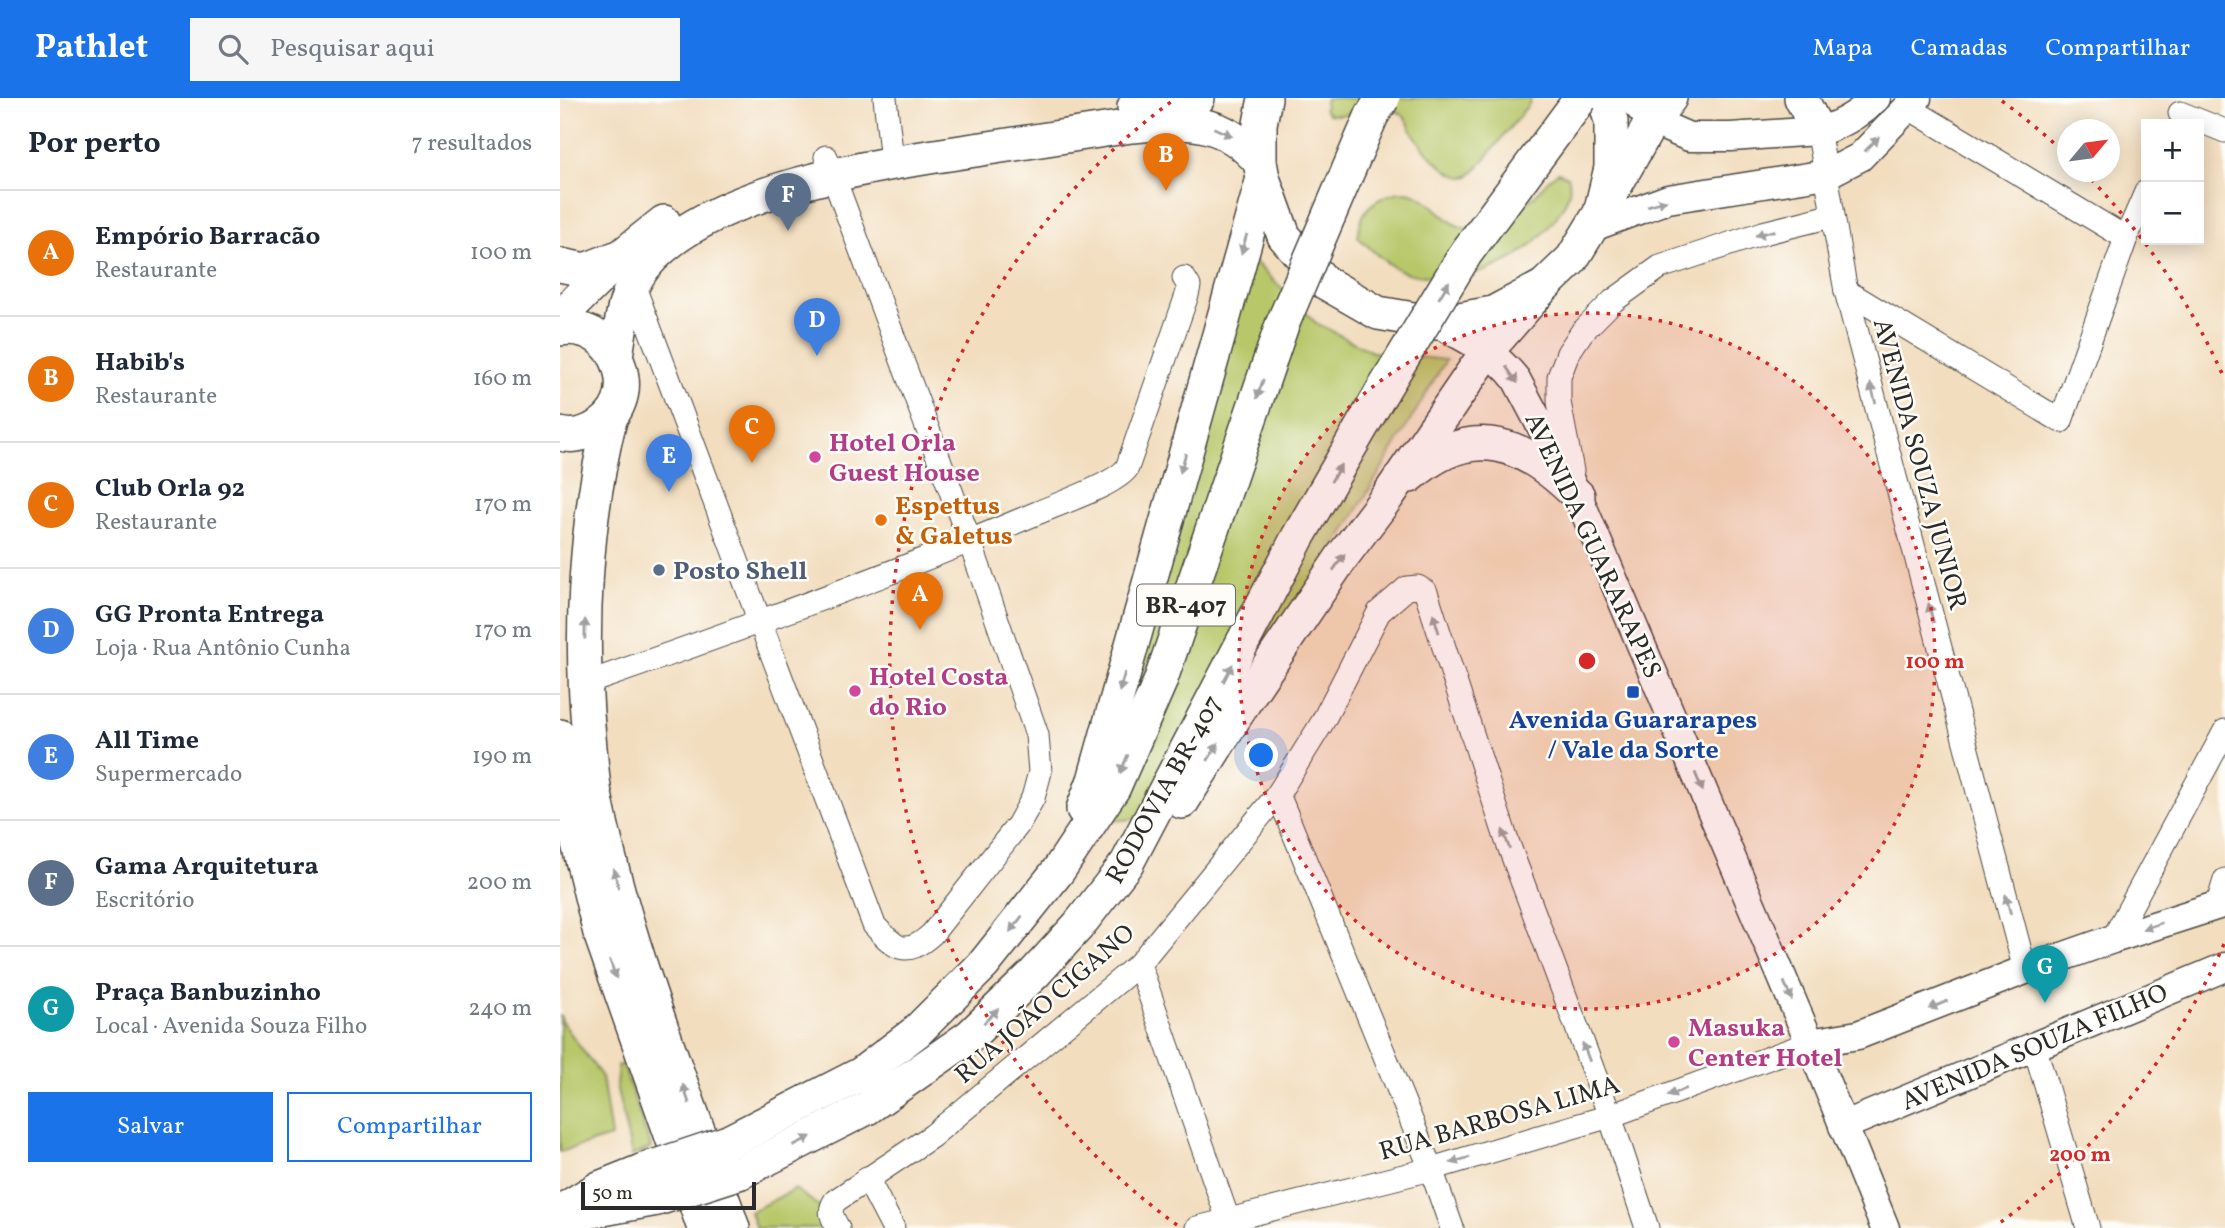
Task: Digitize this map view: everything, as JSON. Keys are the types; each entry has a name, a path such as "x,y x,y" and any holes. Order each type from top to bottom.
{"highway":[{"path":"617,357 593,334 578,328 562,315 626,271 653,230 690,206 734,184 829,167 891,151 1198,98"},
{"path":"1058,871 1094,780 1261,170 1260,124 1265,98"},
{"name":"RODOVIA BR-407","path":"560,1215 599,1188 728,1142 861,1074 916,1032 984,964 1058,871 1114,788 1160,682 1282,325 1372,115 1383,98"},
{"name":"RODOVIA BR-407","path":"560,1215 657,1199 741,1172 867,1108 970,1036 1034,974 1078,926 1127,863 1298,537 1466,253 1581,98"},
{"path":"1596,220 1611,168 1611,121 1604,98"},
{"path":"1801,98 1818,131"},
{"path":"1127,863 1172,817 1311,602 1488,350 1544,286 1572,260 1596,220 1651,106"},
{"path":"891,151 1131,126 1200,124 1217,128 1234,137 1261,170 1284,236 1324,282 1378,313 1437,323 1493,313 1544,286"},
{"path":"560,265 585,270 626,271"},
{"path":"626,271 617,357 622,387 600,457 585,598 584,684 595,793 625,919 733,1228"},
{"path":"560,434 583,434 598,427 611,416"},
{"path":"1388,496 1423,464 1441,453 1467,444 1490,444 1511,449 1535,460 1554,472 1578,496"},
{"path":"560,736 566,794 600,933 704,1228"}],"main road":[{"path":"1651,106 1689,137 1731,137 1832,128 1863,110 1876,98"},
{"path":"1596,220 1668,199 1827,174 1860,157 1913,103"},
{"name":"AVENIDA GUARARAPES","path":"1437,323 1488,350 1504,363 1516,379 1578,496 1810,1043 1885,1228"},
{"path":"1810,1043 1858,1035 2113,939 2222,911"},
{"name":"AVENIDA SOUZA FILHO","path":"1843,1126 2225,967"}],"street":[{"path":"885,98 891,151"},
{"path":"1913,103 2126,238"},
{"path":"2180,112 2225,131"},
{"name":"AVENIDA SOUZA JUNIOR","path":"1818,131 1846,291 2025,970"},
{"path":"626,271 874,925 890,942 904,949 919,945 932,934 1018,825 1028,807 1040,772 1037,735 970,542 829,167"},
{"path":"1846,291 2061,421 2126,238 2141,204"},
{"path":"1578,496 1565,443 1559,402 1559,377 1568,353 1582,332 1612,301 1660,267 1763,233 1831,216"},
{"path":"584,684 759,622 970,542 1123,473 1187,295 1189,286 1184,278"},
{"name":"RUA JOÃO CIGANO","path":"838,1228 830,1209 835,1200 932,1136 1139,964 1278,794 1322,723 1379,612 1407,588 1418,587 1426,592 1506,838 1610,1116"},
{"path":"2113,939 2225,731"},
{"path":"1278,794 1431,1169 1452,1228"},
{"path":"2222,911 2225,880"},
{"path":"1139,964 1229,1224"},
{"name":"RUA BARBOSA LIMA","path":"1197,1228 1229,1224 1431,1169 1610,1116 1810,1043"},
{"path":"2034,1045 2088,1228"},
{"path":"1610,1116 1647,1228"},
{"path":"867,1178 893,1228"}],"green space":[{"path":"1326,98 1531,98 1477,169 1469,176 1461,177 1436,161 1400,113 1369,108 1345,114 1328,114 1324,109"},
{"path":"1558,172 1568,176 1568,196 1544,233 1513,258 1478,273 1438,277 1407,273 1384,260 1358,237 1367,209 1376,201 1398,192 1422,197 1450,221 1460,227 1473,229 1520,207"},
{"path":"1250,257 1316,323 1372,352 1446,360 1343,534 1161,817 1085,823"},
{"path":"560,1015 602,1077 611,1137 560,1152"},
{"path":"618,1065 623,1065 651,1148 632,1156 616,1085"},
{"path":"795,1189 823,1209 833,1228 756,1228 750,1212"}],"place":[{"name":"Habib's","path":"1166,191"},
{"name":"Gama Arquitetura","path":"788,231"},
{"name":"GG Pronta Entrega","path":"817,356"},
{"name":"Hotel Orla Guest House","path":"815,457"},
{"name":"Club Orla 92","path":"752,463"},
{"name":"All Time","path":"669,492"},
{"name":"Espettus & Galetus","path":"881,520"},
{"name":"Posto Shell","path":"659,570"},
{"name":"Empório Barracão","path":"920,630"},
{"name":"Hotel Costa do Rio","path":"855,691"},
{"name":"Avenida Guararapes / Vale da Sorte","path":"1633,692"},
{"name":"Praça Banbuzinho","path":"2045,1003"},
{"name":"Masuka Center Hotel","path":"1674,1042"}]}
